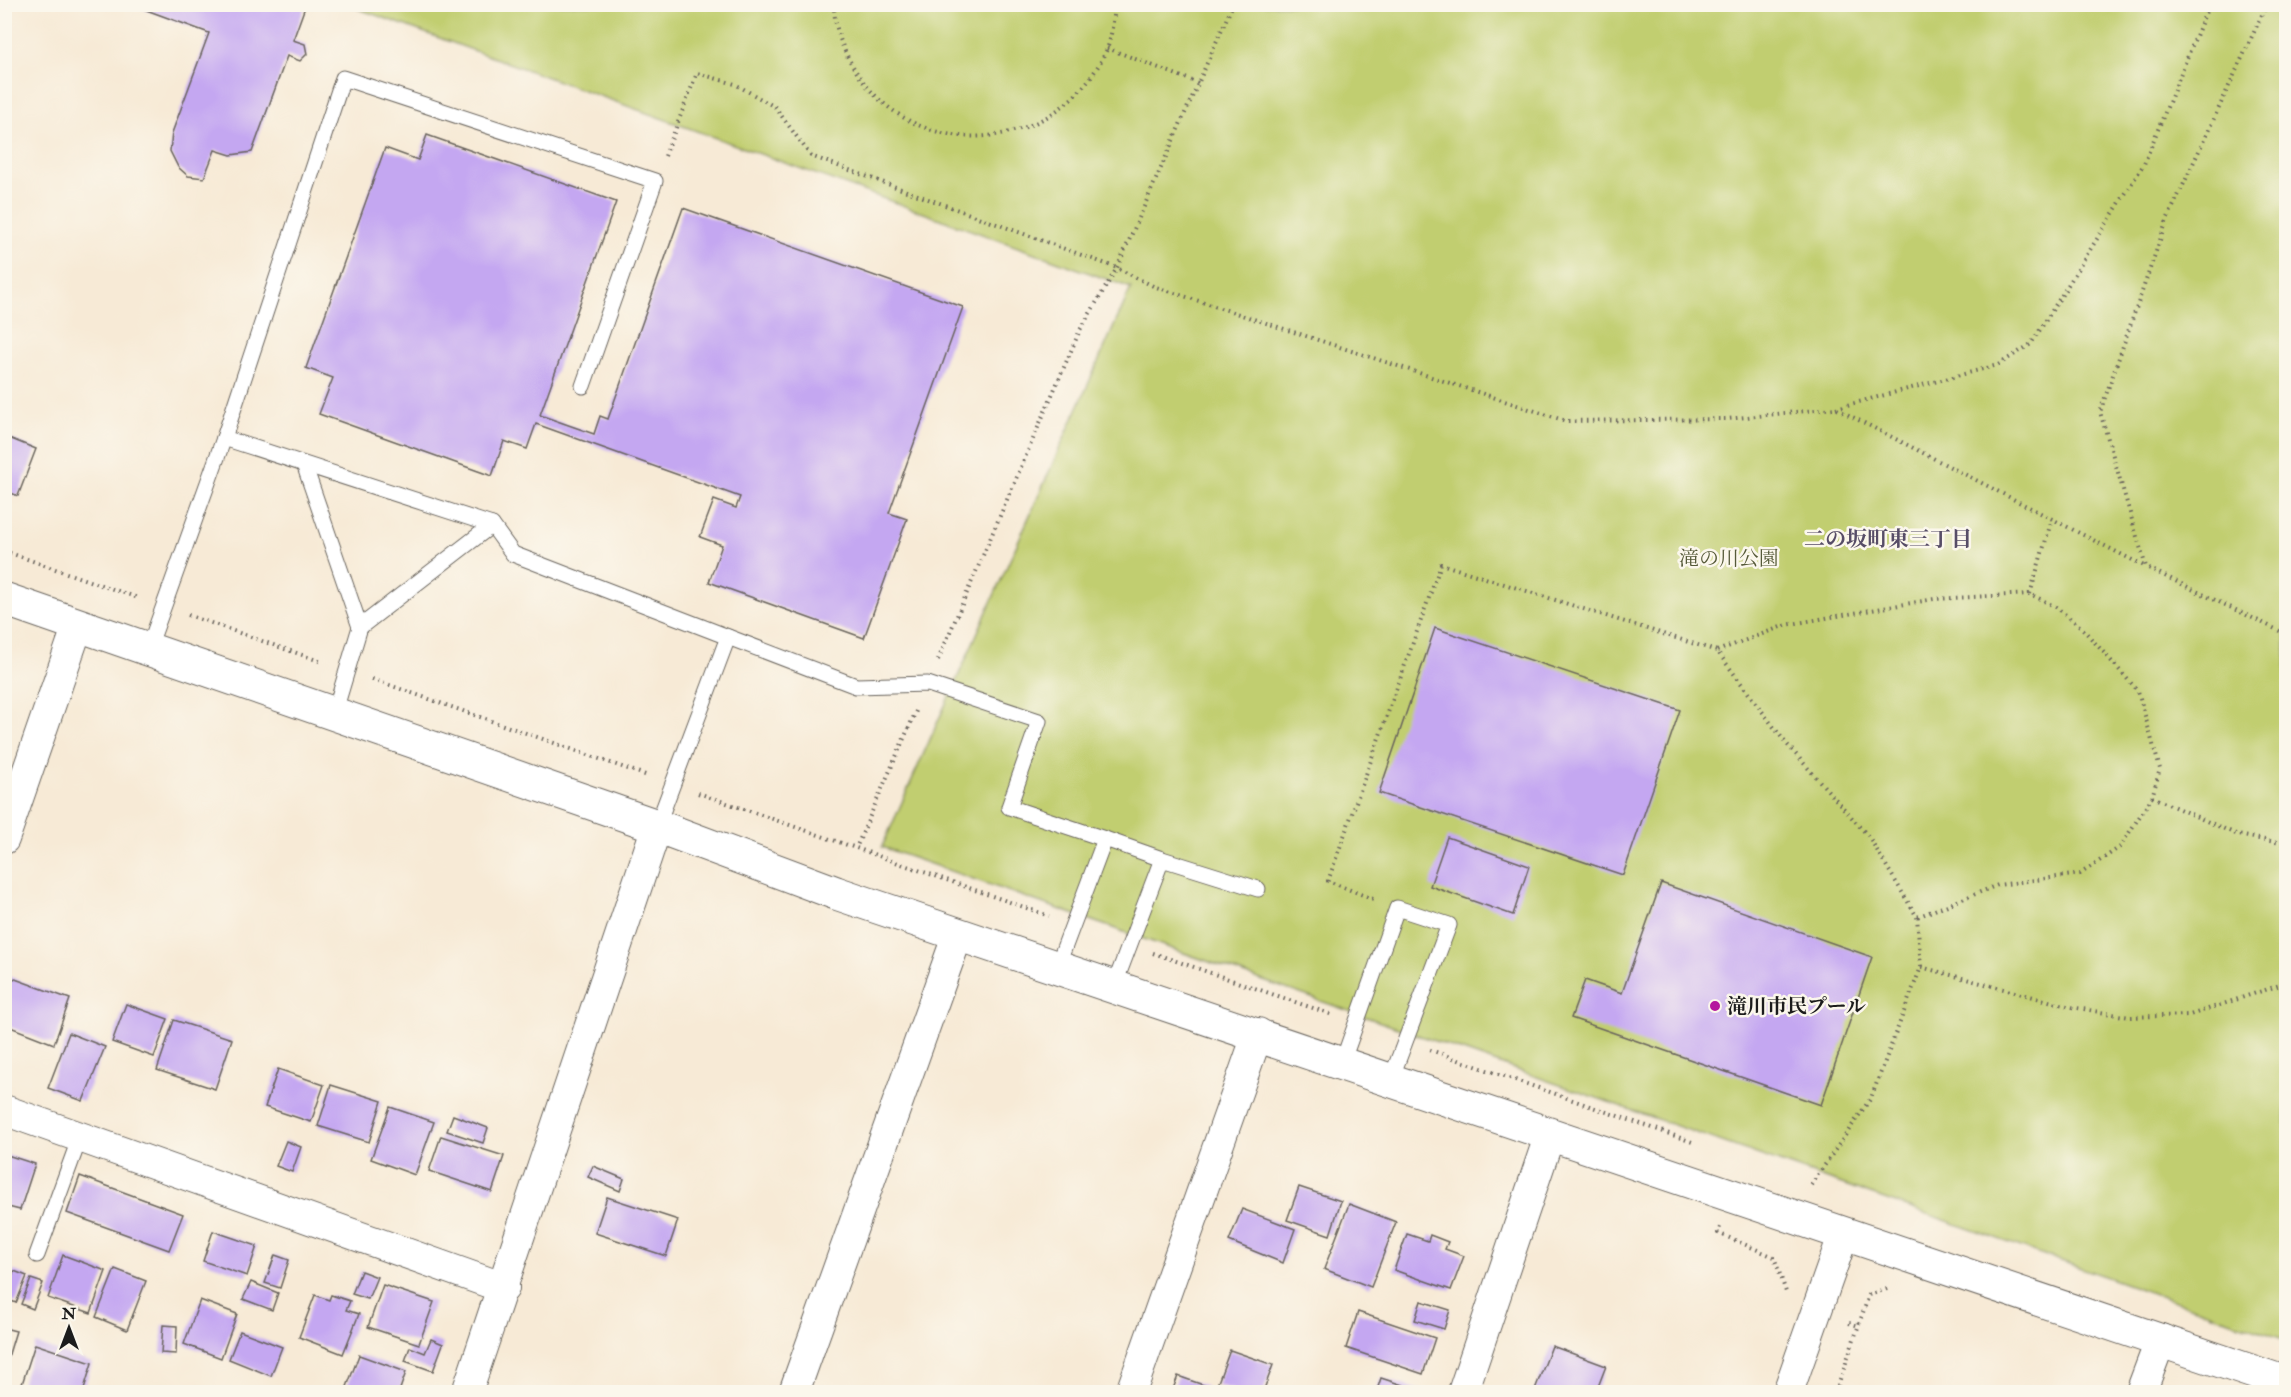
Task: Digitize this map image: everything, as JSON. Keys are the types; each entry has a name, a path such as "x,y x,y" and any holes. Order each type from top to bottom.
{"street":[{"path":"4,599 657,826 958,934 1258,1033 2286,1383"},
{"path":"4,838 78,625"},
{"path":"467,1392 504,1288 657,826"},
{"path":"794,1392 958,934"},
{"path":"1131,1392 1258,1033"},
{"path":"4,1110 504,1288"},
{"path":"1463,1392 1550,1134"},
{"path":"1788,1392 1844,1233"},
{"path":"2141,1392 2161,1339"}],"lane":[{"path":"148,650 224,438 342,78 655,181 583,386"},
{"path":"224,438 305,467 492,525 513,554 856,686 928,684 1039,721 1009,807 1162,860 1258,889"},
{"path":"305,467 360,627 334,714"},
{"path":"360,627 492,525"},
{"path":"657,826 728,637"},
{"path":"1057,967 1105,839"},
{"path":"1114,986 1162,860"},
{"path":"1342,1063 1397,908 1449,925 1391,1079"},
{"path":"37,1255 80,1137"}],"path":[{"path":"834,4 834,19 848,62 876,99 914,125 959,138 1005,135 1048,117 1083,87 1107,48 1116,4"},
{"path":"856,848 1080,330 1117,268 1233,4"},
{"path":"655,181 697,73 735,84 775,107 811,156 1117,268 1153,286 1566,421 1727,419 1835,408 1998,365 2031,344 2144,164 2209,4"},
{"path":"2146,567 2100,412 2167,220 2267,4"},
{"path":"1107,48 1198,83"},
{"path":"1835,408 2146,567 2286,634"},
{"path":"2030,594 2052,519"},
{"path":"4,551 1073,924"},
{"path":"1397,908 1328,881 1441,564 1717,651 1785,742 1869,837 1917,917 1921,967 1870,1098 1791,1215"},
{"path":"1717,651 1797,623 1934,599 2030,594 2056,607 2081,627 2138,691 2160,769 2152,797 2120,847 2080,874 1998,885 1917,917"},
{"path":"2152,797 2238,835 2286,844"},
{"path":"1130,945 1355,1023"},
{"path":"1921,967 2071,1007 2130,1017 2190,1015 2286,983"},
{"path":"1405,1041 1697,1143"},
{"path":"1728,1194 1718,1233 1774,1257 1789,1302 1859,1326"},
{"path":"1836,1392 1869,1295 1891,1288"}],"green space":[{"name":"滝の川公園","path":"348,5 2286,5 2286,1340 882,847 1131,288"}],"building":[{"path":"130,4 306,4 293,40 305,44 307,54 300,61 287,56 252,152 231,155 215,150 204,178 188,176 178,167 170,151 172,133 209,33"},
{"path":"427,135 616,202 540,415 594,434 600,416 608,419 683,208 963,307 889,513 907,519 864,638 709,582 722,545 700,537 714,500 736,508 740,497 536,424 527,449 504,441 492,476 319,414 333,378 306,368 385,148 418,160"},
{"path":"4,436 36,449 18,496 4,490"},
{"path":"1435,628 1680,710 1623,875 1379,793"},
{"path":"1447,837 1529,866 1513,915 1430,886"},
{"name":"滝川市民プール","path":"1661,883 1872,957 1821,1105 1571,1018 1585,980 1622,993"},
{"path":"7,976 70,999 54,1044 5,1025"},
{"path":"126,1004 168,1019 154,1057 112,1042"},
{"path":"174,1020 232,1039 215,1089 157,1070"},
{"path":"69,1033 105,1047 83,1101 48,1088"},
{"path":"278,1069 324,1085 311,1122 265,1107"},
{"path":"331,1085 382,1101 369,1142 318,1126"},
{"path":"390,1107 434,1122 415,1175 371,1159"},
{"path":"453,1115 488,1128 483,1143 447,1131"},
{"path":"441,1136 504,1156 492,1192 429,1171"},
{"path":"286,1141 301,1147 292,1172 276,1166"},
{"path":"4,1154 35,1164 20,1210 4,1206"},
{"path":"593,1166 624,1179 620,1191 588,1177"},
{"path":"80,1176 183,1214 169,1250 67,1213"},
{"path":"1299,1187 1341,1201 1330,1235 1287,1220"},
{"path":"607,1197 678,1220 666,1256 595,1233"},
{"path":"1349,1204 1396,1222 1371,1287 1324,1269"},
{"path":"1242,1209 1295,1229 1283,1263 1229,1241"},
{"path":"213,1231 257,1246 247,1276 203,1261"},
{"path":"1407,1234 1428,1241 1430,1235 1448,1242 1445,1249 1464,1256 1451,1290 1394,1270"},
{"path":"63,1255 106,1271 91,1313 48,1298"},
{"path":"275,1255 289,1260 280,1288 265,1283"},
{"path":"115,1269 146,1281 127,1330 96,1317"},
{"path":"14,1271 27,1276 16,1303 4,1298"},
{"path":"361,1271 377,1277 368,1299 352,1294"},
{"path":"31,1279 43,1283 33,1309 21,1304"},
{"path":"251,1282 278,1293 272,1310 243,1299"},
{"path":"383,1285 434,1302 419,1344 368,1327"},
{"path":"315,1295 329,1300 331,1295 350,1301 346,1310 359,1314 343,1354 299,1337"},
{"path":"200,1300 237,1314 221,1358 184,1344"},
{"path":"1421,1301 1450,1310 1444,1329 1415,1320"},
{"path":"1358,1312 1435,1338 1423,1374 1346,1348"},
{"path":"163,1325 177,1326 176,1354 161,1353"},
{"path":"4,1328 16,1331 5,1367 4,1367"},
{"path":"240,1331 282,1347 271,1376 229,1359"},
{"path":"431,1339 443,1344 433,1371 405,1361 410,1347 425,1353"},
{"path":"35,1344 92,1363 83,1392 49,1392 22,1384"},
{"path":"1552,1346 1606,1366 1596,1392 1534,1392"},
{"path":"1230,1350 1273,1365 1263,1392 1240,1392 1217,1385"},
{"path":"359,1355 406,1372 399,1392 345,1392"},
{"path":"1178,1376 1206,1386 1203,1392 1182,1392 1173,1389"},
{"path":"1381,1378 1424,1392 1383,1392 1377,1390"}],"place":[{"name":"滝川市民プール","path":"1715,1006"}],"district":[{"name":"二の坂町東三丁目","path":"1888,539"}]}
